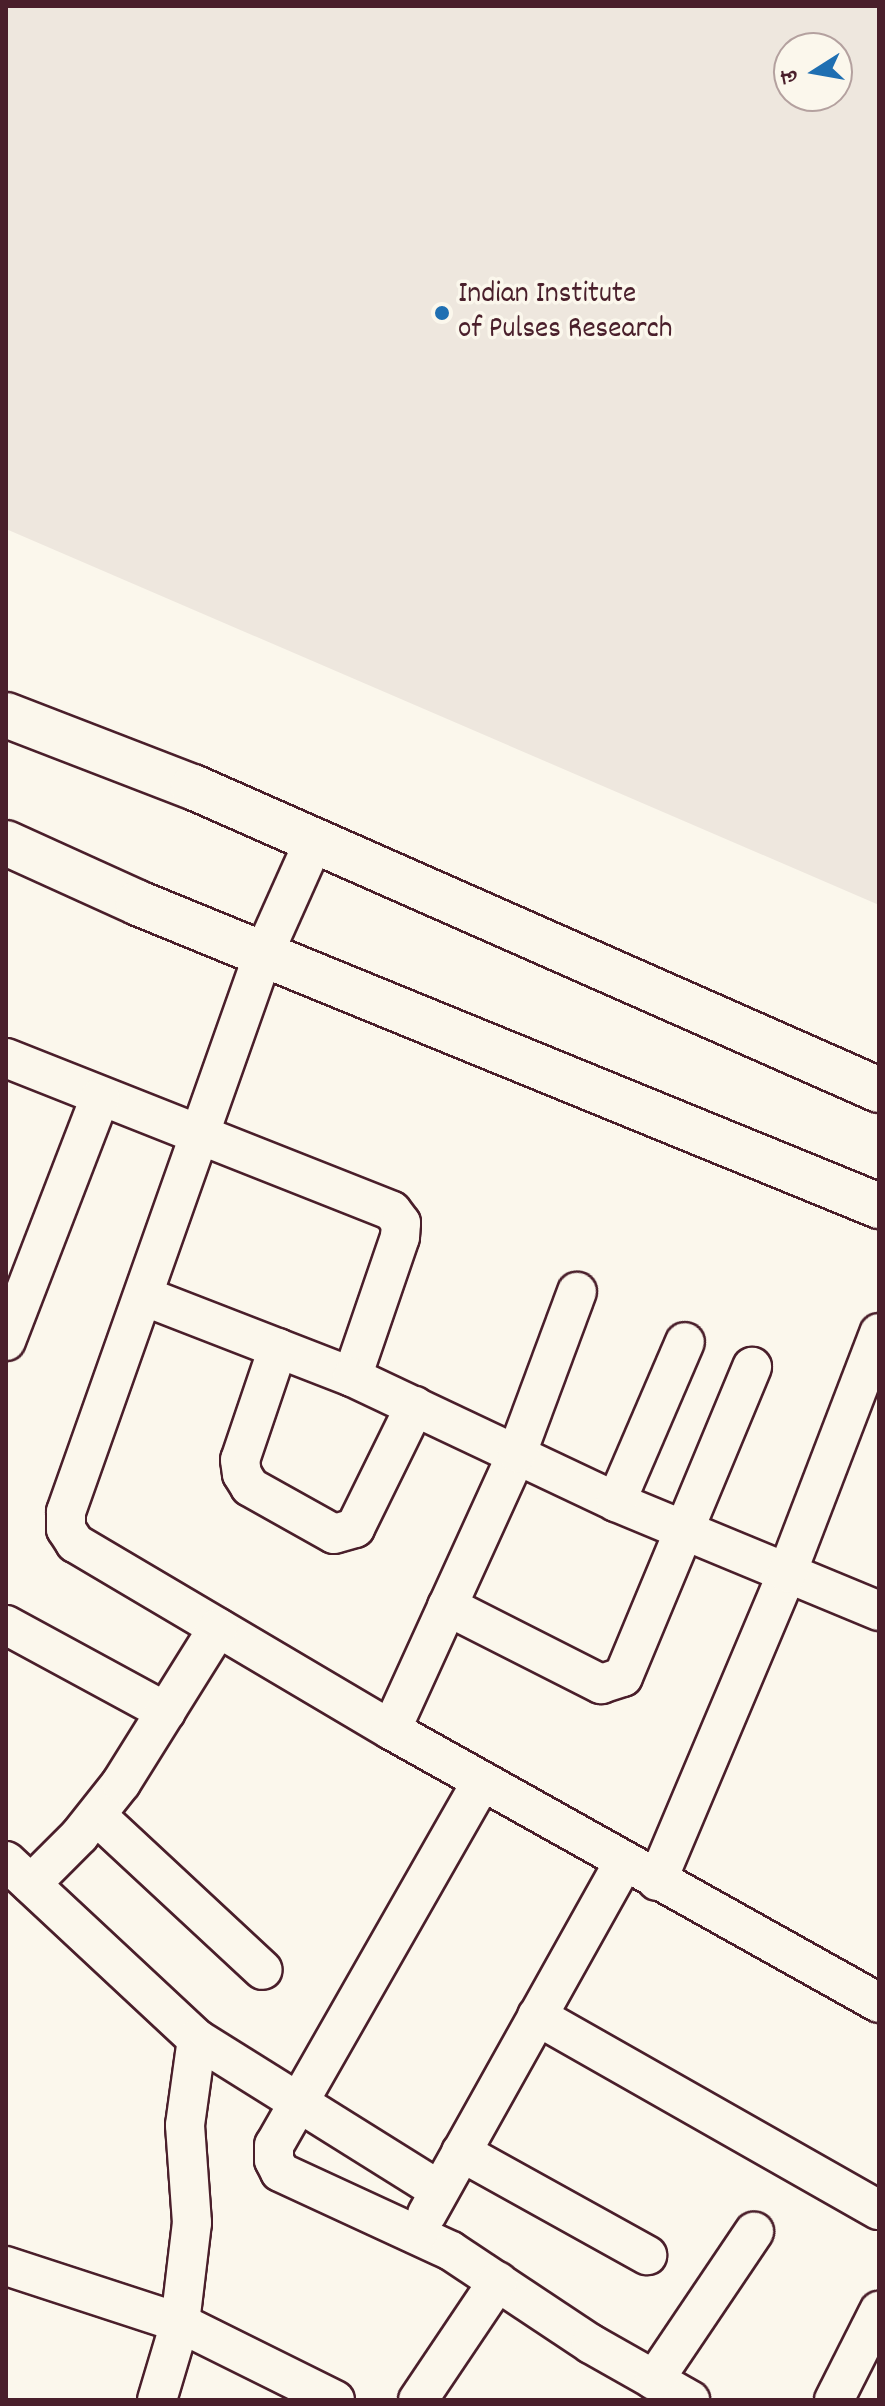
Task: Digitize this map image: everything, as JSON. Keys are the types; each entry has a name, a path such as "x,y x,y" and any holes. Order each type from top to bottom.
{"street":[{"path":"6,715 314,841 879,1090"},
{"path":"314,841 263,955 146,1297 66,1512 66,1529 75,1543 391,1730 879,2003"},
{"path":"6,843 263,955 879,1206"},
{"path":"9,1066 392,1211 401,1223 352,1377"},
{"path":"6,1341 100,1098"},
{"path":"391,1730 517,1453 577,1292"},
{"path":"146,1297 352,1377 616,1502 879,1611"},
{"path":"657,1881 787,1573 879,1333"},
{"path":"616,1502 685,1342"},
{"path":"278,1348 240,1460 242,1474 250,1487 334,1534 355,1528 415,1406"},
{"path":"447,1606 601,1684 623,1677 752,1367"},
{"path":"6,1625 166,1712"},
{"path":"218,1628 97,1816 19,1872 197,2039 439,2190"},
{"path":"482,1781 274,2145 280,2172 417,2234 690,2400"},
{"path":"97,1816 263,1970"},
{"path":"417,2234 624,1862"},
{"path":"537,2016 879,2210"},
{"path":"157,2400 180,2323 192,2223 185,2125 197,2039"},
{"path":"461,2152 647,2255"},
{"path":"654,2380 754,2232"},
{"path":"6,2266 180,2323 335,2400"},
{"path":"418,2400 498,2281"},
{"path":"834,2400 879,2311"}],"shaded area":[{"name":"Indian Institute of Pulses Research","path":"6,6 879,6 879,905 6,529"}],"place":[{"name":"Indian Institute of Pulses Research","path":"442,313"}]}
